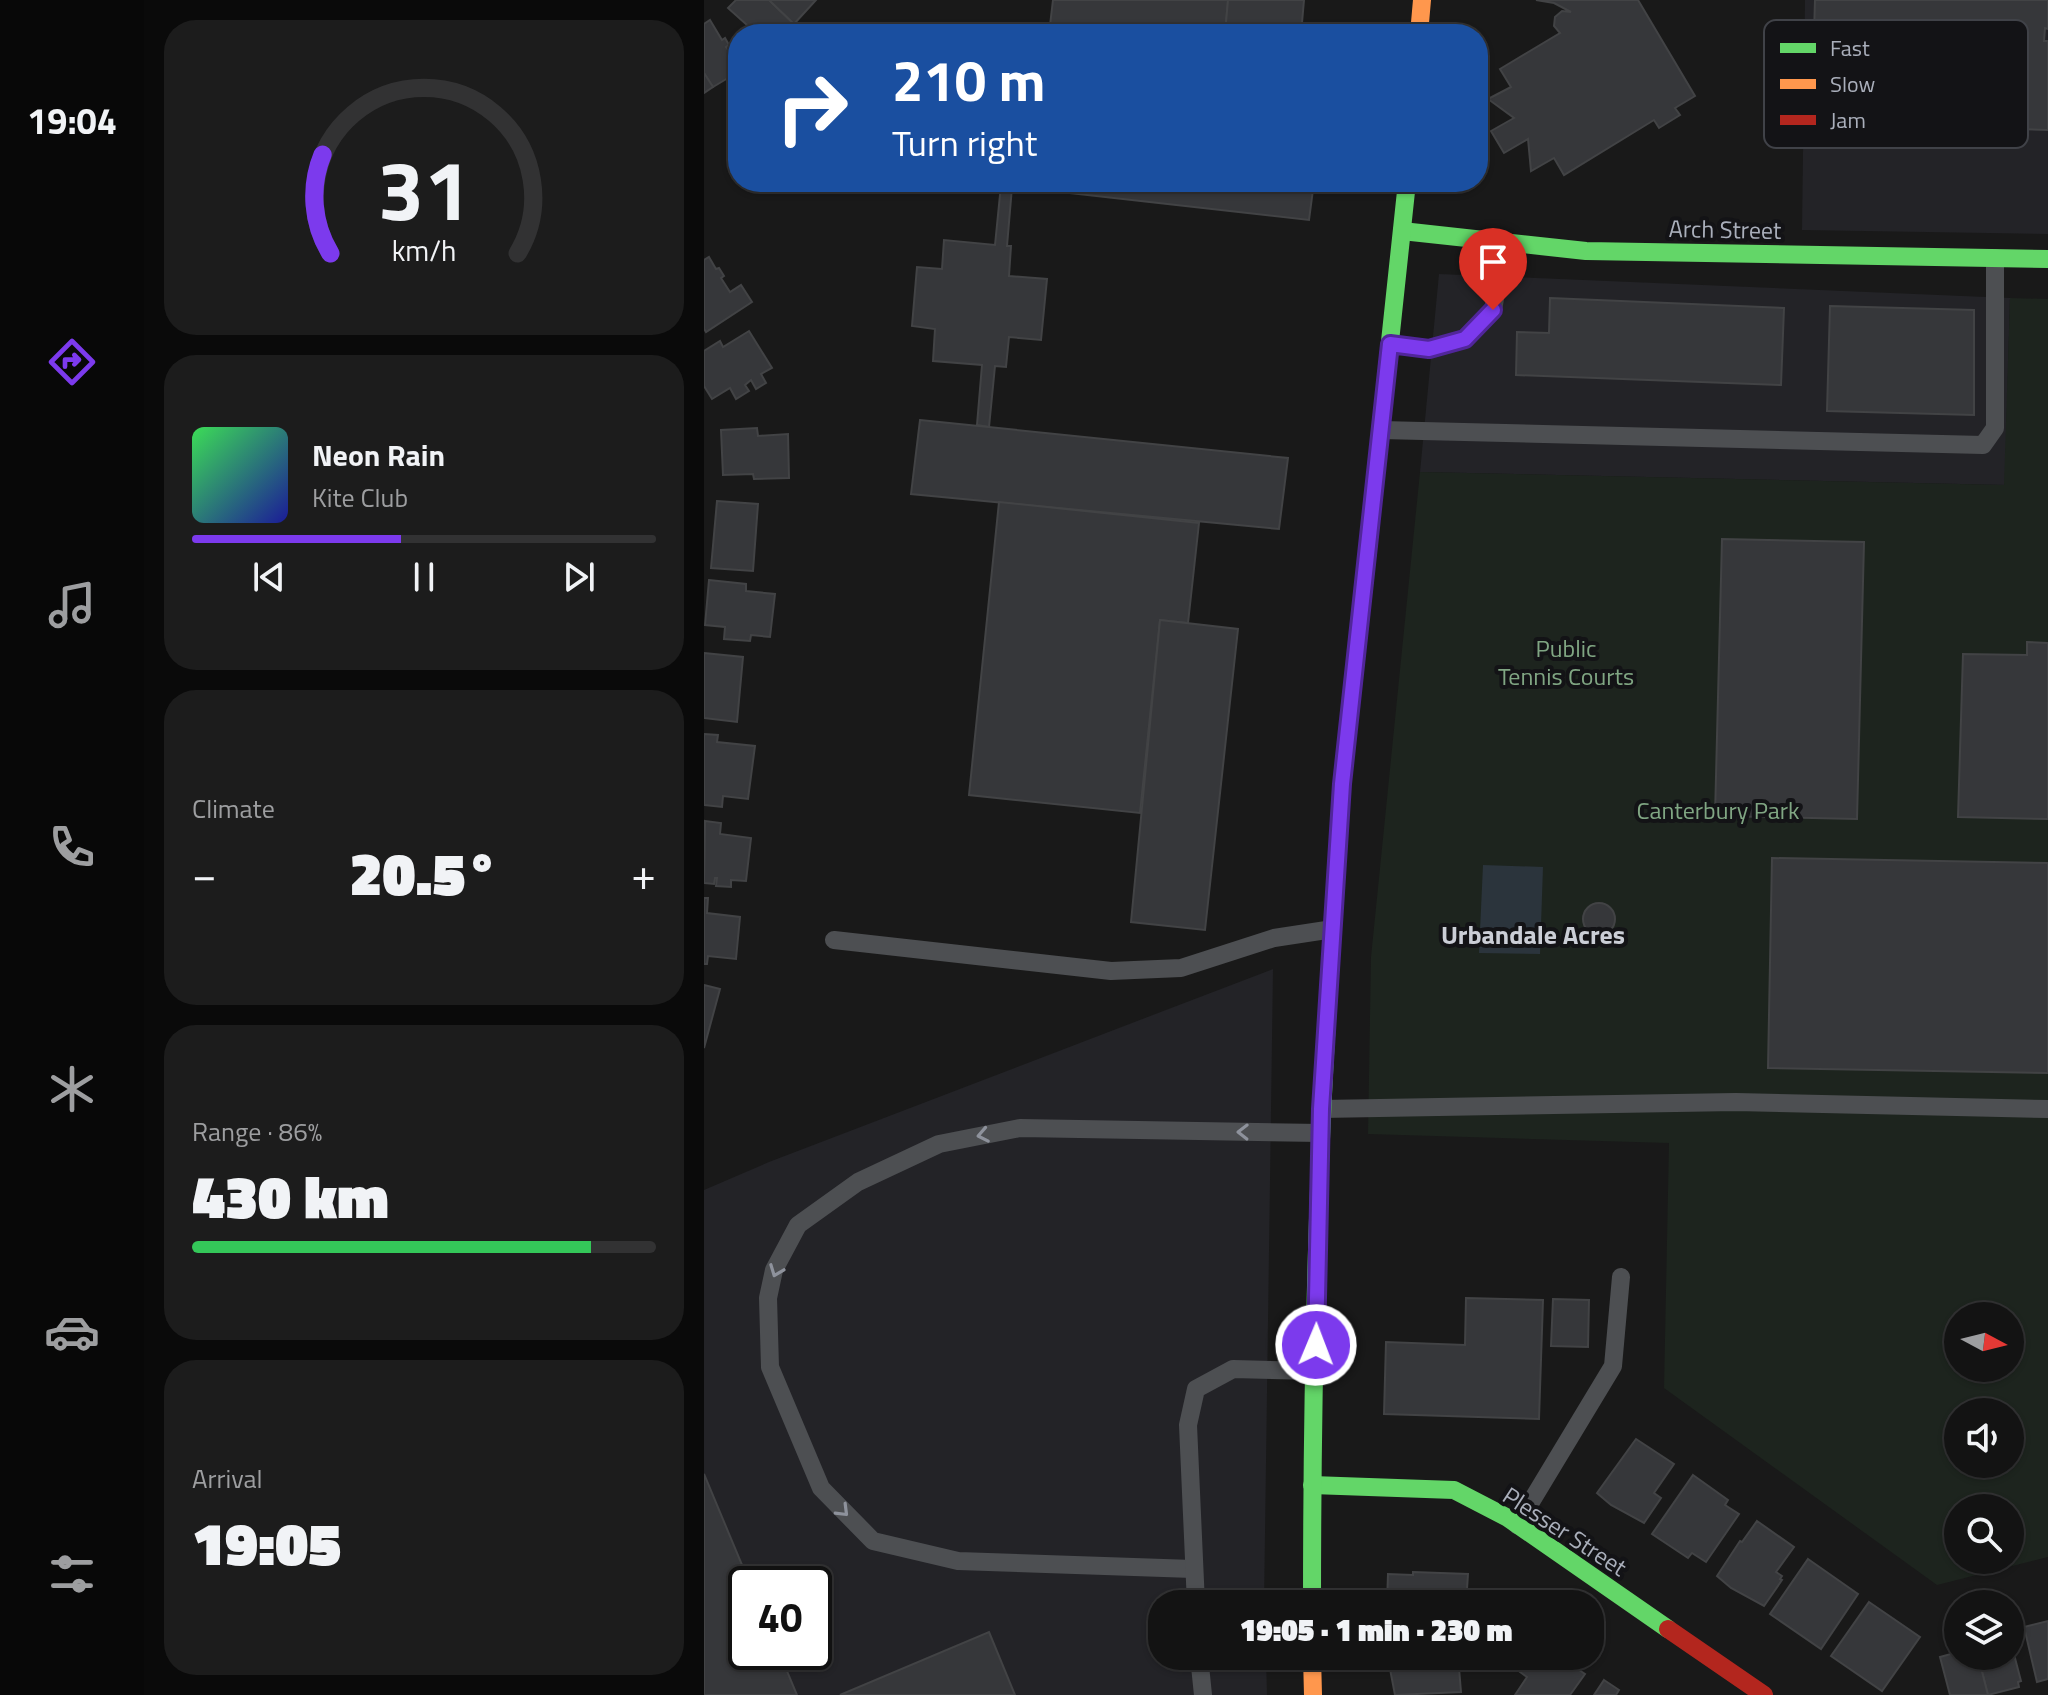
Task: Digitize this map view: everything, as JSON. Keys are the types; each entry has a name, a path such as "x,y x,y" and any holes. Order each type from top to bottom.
{"street":[{"path":"1420,24 1422,0"},
{"path":"1312,1590 1321,1109 1342,784 1406,192"},
{"name":"Arch Street","path":"1402,231 1586,251 2048,259"},
{"name":"Plesser Street","path":"1312,1485 1454,1490 1517,1525 1764,1695"},
{"path":"1312,1670 1313,1695"}],"lane":[{"path":"1390,344 1429,349 1465,339 1493,310 1506,242"},
{"path":"1381,430 1983,445 1995,428 1995,258"},
{"path":"834,940 1111,971 1181,968 1274,938 1333,929"},
{"path":"1321,1109 1736,1102 2048,1109"},
{"path":"1193,1569 958,1561 873,1541 821,1488 770,1367 768,1298 774,1270 798,1225 858,1182 939,1144 1020,1128 1321,1133"},
{"path":"1517,1525 1613,1366 1621,1277"},
{"path":"1195,1590 1188,1425 1196,1389 1233,1369 1315,1371"},
{"path":"1200,1670 1203,1695"}],"shaded area":[{"path":"1805,0 2048,0 2048,234 1802,230 1803,148 2028,148 2028,20 1805,20"},
{"path":"1439,274 2010,298 2005,485 1420,472"},
{"path":"1483,865 1543,867 1540,954 1479,953"},
{"path":"1273,969 1264,1590 1148,1590 1148,1670 1266,1670 1267,1695 704,1695 704,1190 769,1162"}],"green space":[{"name":"Canterbury Park","path":"2010,298 2048,299 2048,1557 2024,1563 2024,1494 1944,1494 1944,1574 1981,1574 1937,1585 1664,1388 1669,1143 1368,1134 1371,957 1420,472 2004,485"}],"building":[{"path":"736,0 769,0 794,24 746,24 728,8"},
{"path":"769,0 816,0 794,24"},
{"path":"1053,0 1228,0 1226,24 1050,24"},
{"path":"1228,0 1304,0 1302,24 1226,24"},
{"path":"1536,0 1638,0 1695,96 1675,108 1680,115 1659,128 1654,120 1564,175 1554,158 1531,171 1528,139 1504,153 1491,131 1514,118 1488,99 1511,87 1500,69 1560,33 1554,26 1555,17 1562,11 1571,12 1554,3"},
{"path":"1815,0 2048,0 2048,29 2045,28 2044,41 2048,41 2048,130 2028,129 2028,20 1814,20"},
{"path":"710,20 722,40 725,38 728,43 728,78 713,87 704,73 704,24"},
{"path":"704,73 713,87 704,93"},
{"path":"1000,192 1012,192 1007,246 1011,246 1009,276 1047,279 1041,340 1009,337 1006,367 995,366 989,427 977,425 982,365 933,361 935,329 912,326 917,267 942,269 944,240 995,245"},
{"path":"1060,192 1313,192 1309,220"},
{"path":"709,257 724,276 721,278 730,292 741,285 752,302 706,332 704,260"},
{"path":"1550,298 1784,308 1781,385 1516,375 1517,332 1549,333"},
{"path":"1830,306 1974,310 1974,415 1827,411"},
{"path":"749,331 772,368 761,374 766,383 756,389 751,380 745,385 749,391 736,399 730,388 712,399 704,386 704,351 720,341 723,347"},
{"path":"920,420 1288,458 1279,529 911,494"},
{"path":"757,428 758,436 788,434 789,478 754,479 753,474 723,475 721,430"},
{"path":"717,501 758,504 753,571 711,568"},
{"path":"999,502 1199,523 1188,623 1160,620 1140,813 969,795"},
{"path":"1722,539 1864,542 1857,819 1715,816"},
{"path":"709,580 746,584 746,591 775,594 770,637 751,635 750,641 724,639 725,627 705,625"},
{"path":"1160,620 1238,629 1205,930 1131,922"},
{"path":"2027,642 2048,643 2048,819 1958,817 1963,654 2027,655"},
{"path":"704,653 743,657 737,722 704,718"},
{"path":"704,734 718,735 717,742 755,746 748,799 723,796 722,807 704,805"},
{"path":"705,821 721,823 720,834 751,838 746,881 731,880 731,887 716,886 717,878 714,884 704,883"},
{"path":"1772,858 2048,863 2048,1073 1768,1068"},
{"path":"704,898 708,898 707,913 740,917 736,959 708,956 707,964 704,964"},
{"path":"1599,903 1610,908 1615,919 1610,930 1599,935 1588,930 1583,919 1588,908"},
{"path":"704,985 720,989 704,1048"},
{"path":"1466,1298 1543,1300 1539,1419 1384,1414 1386,1342 1465,1345"},
{"path":"1553,1299 1589,1300 1588,1347 1551,1346"},
{"path":"1636,1439 1674,1464 1654,1493 1661,1498 1644,1523 1611,1505 1597,1493"},
{"path":"704,1474 742,1566 728,1566 728,1670 787,1670 797,1695 704,1695"},
{"path":"1693,1475 1728,1500 1725,1505 1739,1514 1706,1562 1692,1553 1688,1558 1652,1534"},
{"path":"1757,1521 1794,1547 1776,1572 1782,1580 1764,1606 1731,1588 1717,1576"},
{"path":"1808,1559 1858,1594 1821,1649 1770,1614"},
{"path":"1413,1572 1468,1574 1467,1590 1387,1590 1388,1574 1413,1575"},
{"path":"1869,1602 1920,1637 1882,1691 1831,1656"},
{"path":"2048,1621 2048,1679 2037,1682 2024,1627"},
{"path":"989,1632 1015,1695 840,1695"},
{"path":"1944,1656 1944,1670 1982,1670 1988,1695 1950,1695 1940,1657"},
{"path":"1390,1670 1459,1670 1461,1692 1395,1695"},
{"path":"1579,1670 1585,1674 1570,1695 1515,1695 1527,1677 1520,1672"},
{"path":"1982,1670 2018,1670 2019,1687 1988,1695"},
{"path":"1604,1680 1619,1690 1616,1695 1594,1695"}],"traffic: fast":[{"path":"1368,548 1406,192"},
{"path":"1402,231 1586,251 2048,259"},
{"path":"1312,1590 1316,1295 1329,987"},
{"path":"1312,1485 1454,1490 1508,1518 1668,1629"}],"traffic: slow":[{"path":"1420,24 1422,0"},
{"path":"1329,987 1342,784 1368,548"},
{"path":"1312,1670 1313,1695"}],"traffic: jam":[{"path":"1668,1629 1764,1695"}],"district":[{"name":"Urbandale Acres","path":"1533,934"}],"route":[{"path":"1316,1345 1321,1109 1342,784 1390,344 1429,349 1465,339 1493,310"}],"park label":[{"name":"Public Tennis Courts","path":"1566,662"}]}
